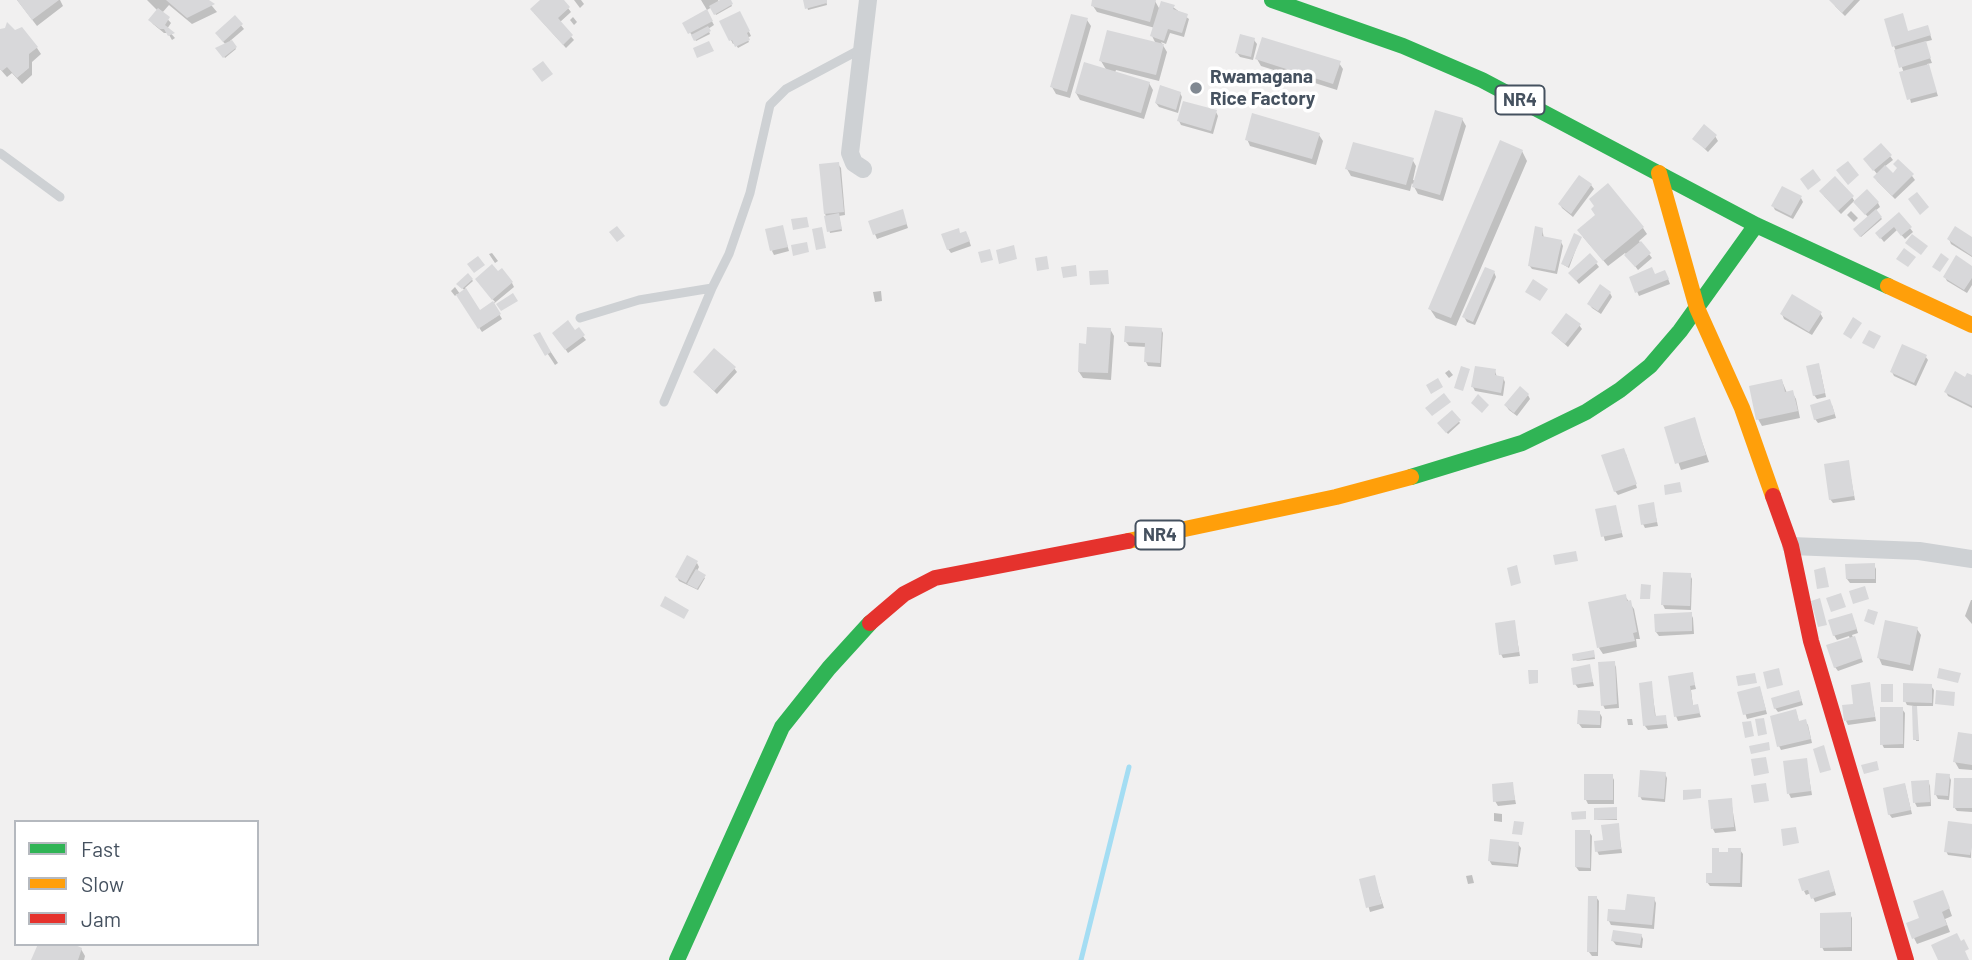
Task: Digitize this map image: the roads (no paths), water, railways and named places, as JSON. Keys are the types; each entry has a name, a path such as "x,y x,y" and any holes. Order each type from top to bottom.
{"main road":[{"name":"NR4","path":"1272,0 1403,46 1482,80 1756,225 1972,325"},
{"path":"1659,173 1697,308 1742,408 1791,546 1811,641 1906,960"},
{"name":"NR4","path":"677,960 782,727 874,619 904,594 935,578 1182,531 1311,503 1489,455 1553,429 1620,390 1663,352 1756,225"}],"street":[{"path":"863,169 854,163 850,153 869,0"},
{"path":"1791,546 1919,551 1972,559"}],"lane":[{"path":"664,402 729,254 750,193 770,105 775,97 786,89 862,48"},
{"path":"0,153 60,197"},
{"path":"580,318 639,300 712,288"}],"waterway":[{"path":"1081,960 1129,767"}],"place":[{"name":"Rwamagana Rice Factory","path":"1196,88"}]}
